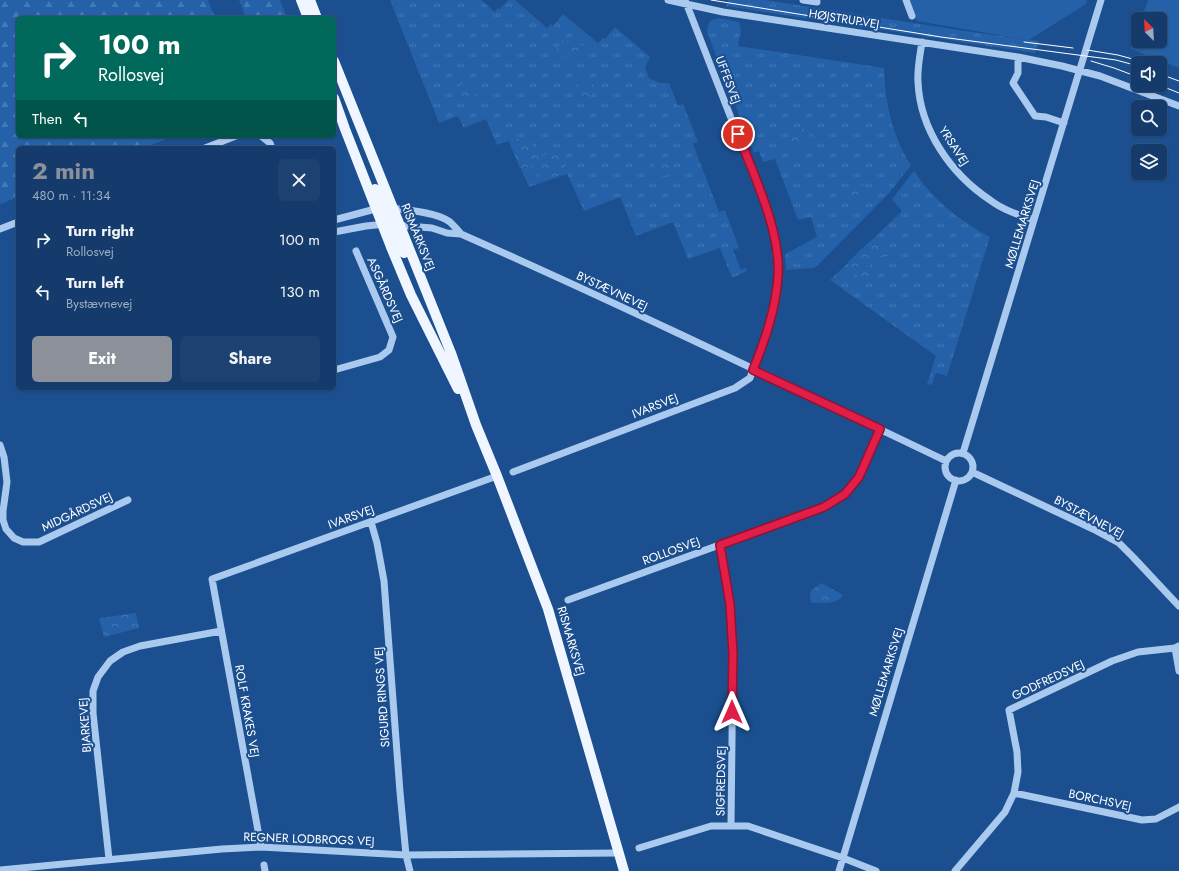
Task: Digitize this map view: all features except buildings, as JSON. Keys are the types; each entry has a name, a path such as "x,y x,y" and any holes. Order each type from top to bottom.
{"main road":[{"path":"301,0 307,16"},
{"path":"310,0 316,16"},
{"name":"RISMARKSVEJ","path":"336,67 391,225 411,295 476,425"},
{"name":"RISMARKSVEJ","path":"336,104 391,225 434,311 451,353 476,425 548,609 624,871"}],"street":[{"name":"HØJSTRUPVEJ","path":"668,0 1018,57 1100,76 1179,106"},
{"path":"803,0 817,2"},
{"path":"906,0 912,16"},
{"name":"MØLLEMARKSVEJ","path":"963,453 1101,0"},
{"name":"UFFESVEJ","path":"686,2 770,220 775,241 778,275 776,296 768,331 753,370"},
{"name":"YRSAVEJ","path":"922,42 918,82 921,103 929,128 945,158 972,187 991,201 1012,212 1034,220"},
{"path":"1018,57 1018,73 1013,83 1035,116 1046,117 1064,123"},
{"path":"210,146 231,138"},
{"path":"264,138 270,143 271,146"},
{"path":"336,220 384,208"},
{"name":"BYSTÆVNEVEJ","path":"384,208 419,211 438,217 449,221 462,234"},
{"path":"0,229 16,223"},
{"name":"BYSTÆVNEVEJ","path":"336,232 366,226 391,225 432,228 447,233 462,234 880,429 946,462"},
{"name":"ASGÅRDSVEJ","path":"336,369 380,357 389,350 393,337 356,251"},
{"name":"IVARSVEJ","path":"513,472 735,388 750,378 753,370"},
{"name":"ROLLOSVEJ","path":"568,600 824,507 845,494 859,477 880,429"},
{"name":"MIDGÅRDSVEJ","path":"0,445 4,457 7,482 3,520 6,529 14,538 23,542 38,542 128,500"},
{"path":"963,453 971,460 973,466 972,472 966,479 956,480 951,478 947,473 945,467 946,462 953,454 963,453"},
{"name":"BYSTÆVNEVEJ","path":"972,472 1093,528 1119,543 1134,557 1179,606"},
{"name":"IVARSVEJ","path":"212,579 497,476"},
{"name":"MØLLEMARKSVEJ","path":"839,871 956,480"},
{"name":"SIGURD RINGS VEJ","path":"371,522 377,543 384,581 406,855 410,871"},
{"name":"SIGFREDSVEJ","path":"720,545 730,604 733,654 731,826"},
{"name":"ROLF KRAKES VEJ","path":"212,579 261,846"},
{"name":"BJARKEVEJ","path":"109,859 93,713 93,691 98,677 110,661 123,652 140,646 222,631"},
{"path":"1177,647 1179,671"},
{"name":"GODFREDSVEJ","path":"955,871 1006,812 1014,793 1018,772 1017,752 1009,710 1112,661 1138,652 1177,647"},
{"name":"BORCHSVEJ","path":"1014,793 1142,820 1156,819 1179,807"},
{"path":"639,848 711,826 748,826 843,858 876,871"},
{"name":"REGNER LODBROGS VEJ","path":"0,870 261,846 406,855 618,853"}],"green space":[{"path":"0,0 208,0 214,16 16,16 16,138 169,138 148,146 16,146 16,198 0,204"},
{"path":"239,0 280,0 286,16 245,16"},
{"path":"390,0 481,0 495,12 508,0 515,0 547,28 551,24 553,26 563,14 598,43 603,38 605,39 615,27 650,57 645,67 649,78 660,83 669,83 678,106 683,104 698,142 693,144 719,212 725,210 739,248 733,250 741,270 746,268 747,271 732,278 720,248 688,259 673,222 636,236 620,197 584,211 567,174 529,187 509,141 497,145 486,119 464,128 458,116 439,123"},
{"path":"728,0 765,0 1039,41 1035,53 726,6"},
{"path":"909,0 1087,0 1086,4 1029,40 917,21"},
{"path":"1148,0 1179,0 1179,68 1167,63 1167,56 1149,56 1131,49 1167,48 1167,12 1144,12"},
{"path":"718,18 739,22 741,29 738,46 884,68 888,106 894,131 904,154 911,165 890,192 818,265 813,268 786,270 785,254 817,237 811,217 798,220 775,159 763,162 759,151 754,153 707,32 708,25 711,20"},
{"path":"563,40 585,46 580,62 554,53"},
{"path":"581,79 589,79 594,84 592,95 589,97 581,97 576,92 576,84"},
{"path":"465,84 472,87 475,94 472,101 465,104 458,101 455,94 458,87"},
{"path":"800,128 807,131 810,138 807,145 800,148 793,145 790,138 793,131"},
{"path":"528,135 538,157 559,150 569,172 540,182 533,166 520,168 509,142"},
{"path":"663,158 669,161 672,167 669,173 663,176 657,173 654,167 657,161"},
{"path":"914,171 921,182 948,209 968,224 990,237 947,376 936,373 932,385 927,384 936,356 830,280 902,211 892,199"},
{"path":"856,180 862,183 865,189 862,195 856,198 850,195 847,189 850,183"},
{"path":"883,242 889,256 880,256 869,266 871,272 865,280 857,276 848,262 867,244"},
{"path":"821,583 843,595 837,601 833,602 811,603 811,591"},
{"path":"136,613 139,628 104,637 99,618"}],"tram line":[{"path":"711,0 941,37 1116,60 1131,64"},
{"path":"1024,42 1073,48"},
{"path":"1087,50 1131,59"},
{"path":"1091,61 1131,74"},
{"path":"1167,77 1179,81"},
{"path":"1167,88 1179,93"}],"route":[{"path":"732,712 733,654 730,604 720,545 824,507 845,494 859,477 880,429 753,370 768,331 776,296 778,275 775,241 768,212 738,134"}]}
